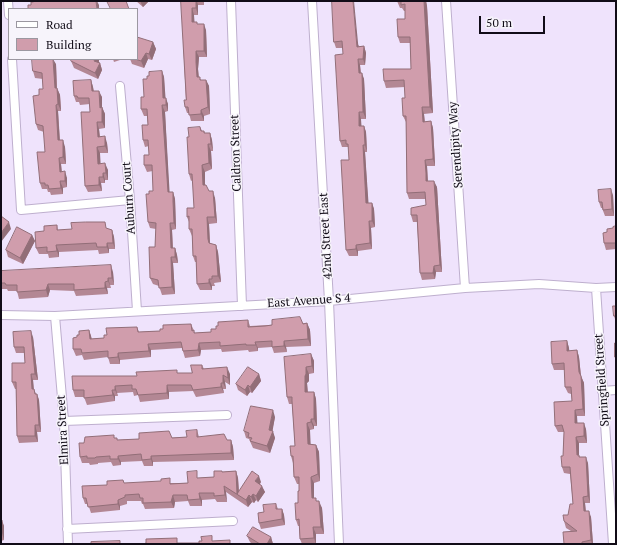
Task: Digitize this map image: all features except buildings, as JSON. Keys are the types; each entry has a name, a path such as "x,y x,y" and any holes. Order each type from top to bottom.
{"street":[{"name":"Caldron Street","path":"231,1 242,306"},
{"name":"42nd Street East","path":"312,1 329,301 339,544"},
{"name":"Serendipity Way","path":"446,1 465,288"},
{"path":"12,60 21,210 130,200"},
{"name":"Auburn Court","path":"120,86 130,200 137,311"},
{"name":"East Avenue S 4","path":"1,315 55,316 329,301 465,288 539,284 596,288 616,287"},
{"name":"Springfield Street","path":"596,288 602,391 613,497 613,544"},
{"name":"Elmira Street","path":"55,316 64,422 68,544"},
{"path":"602,391 616,390"},
{"path":"64,422 227,414"},
{"path":"67,529 233,521"}]}
